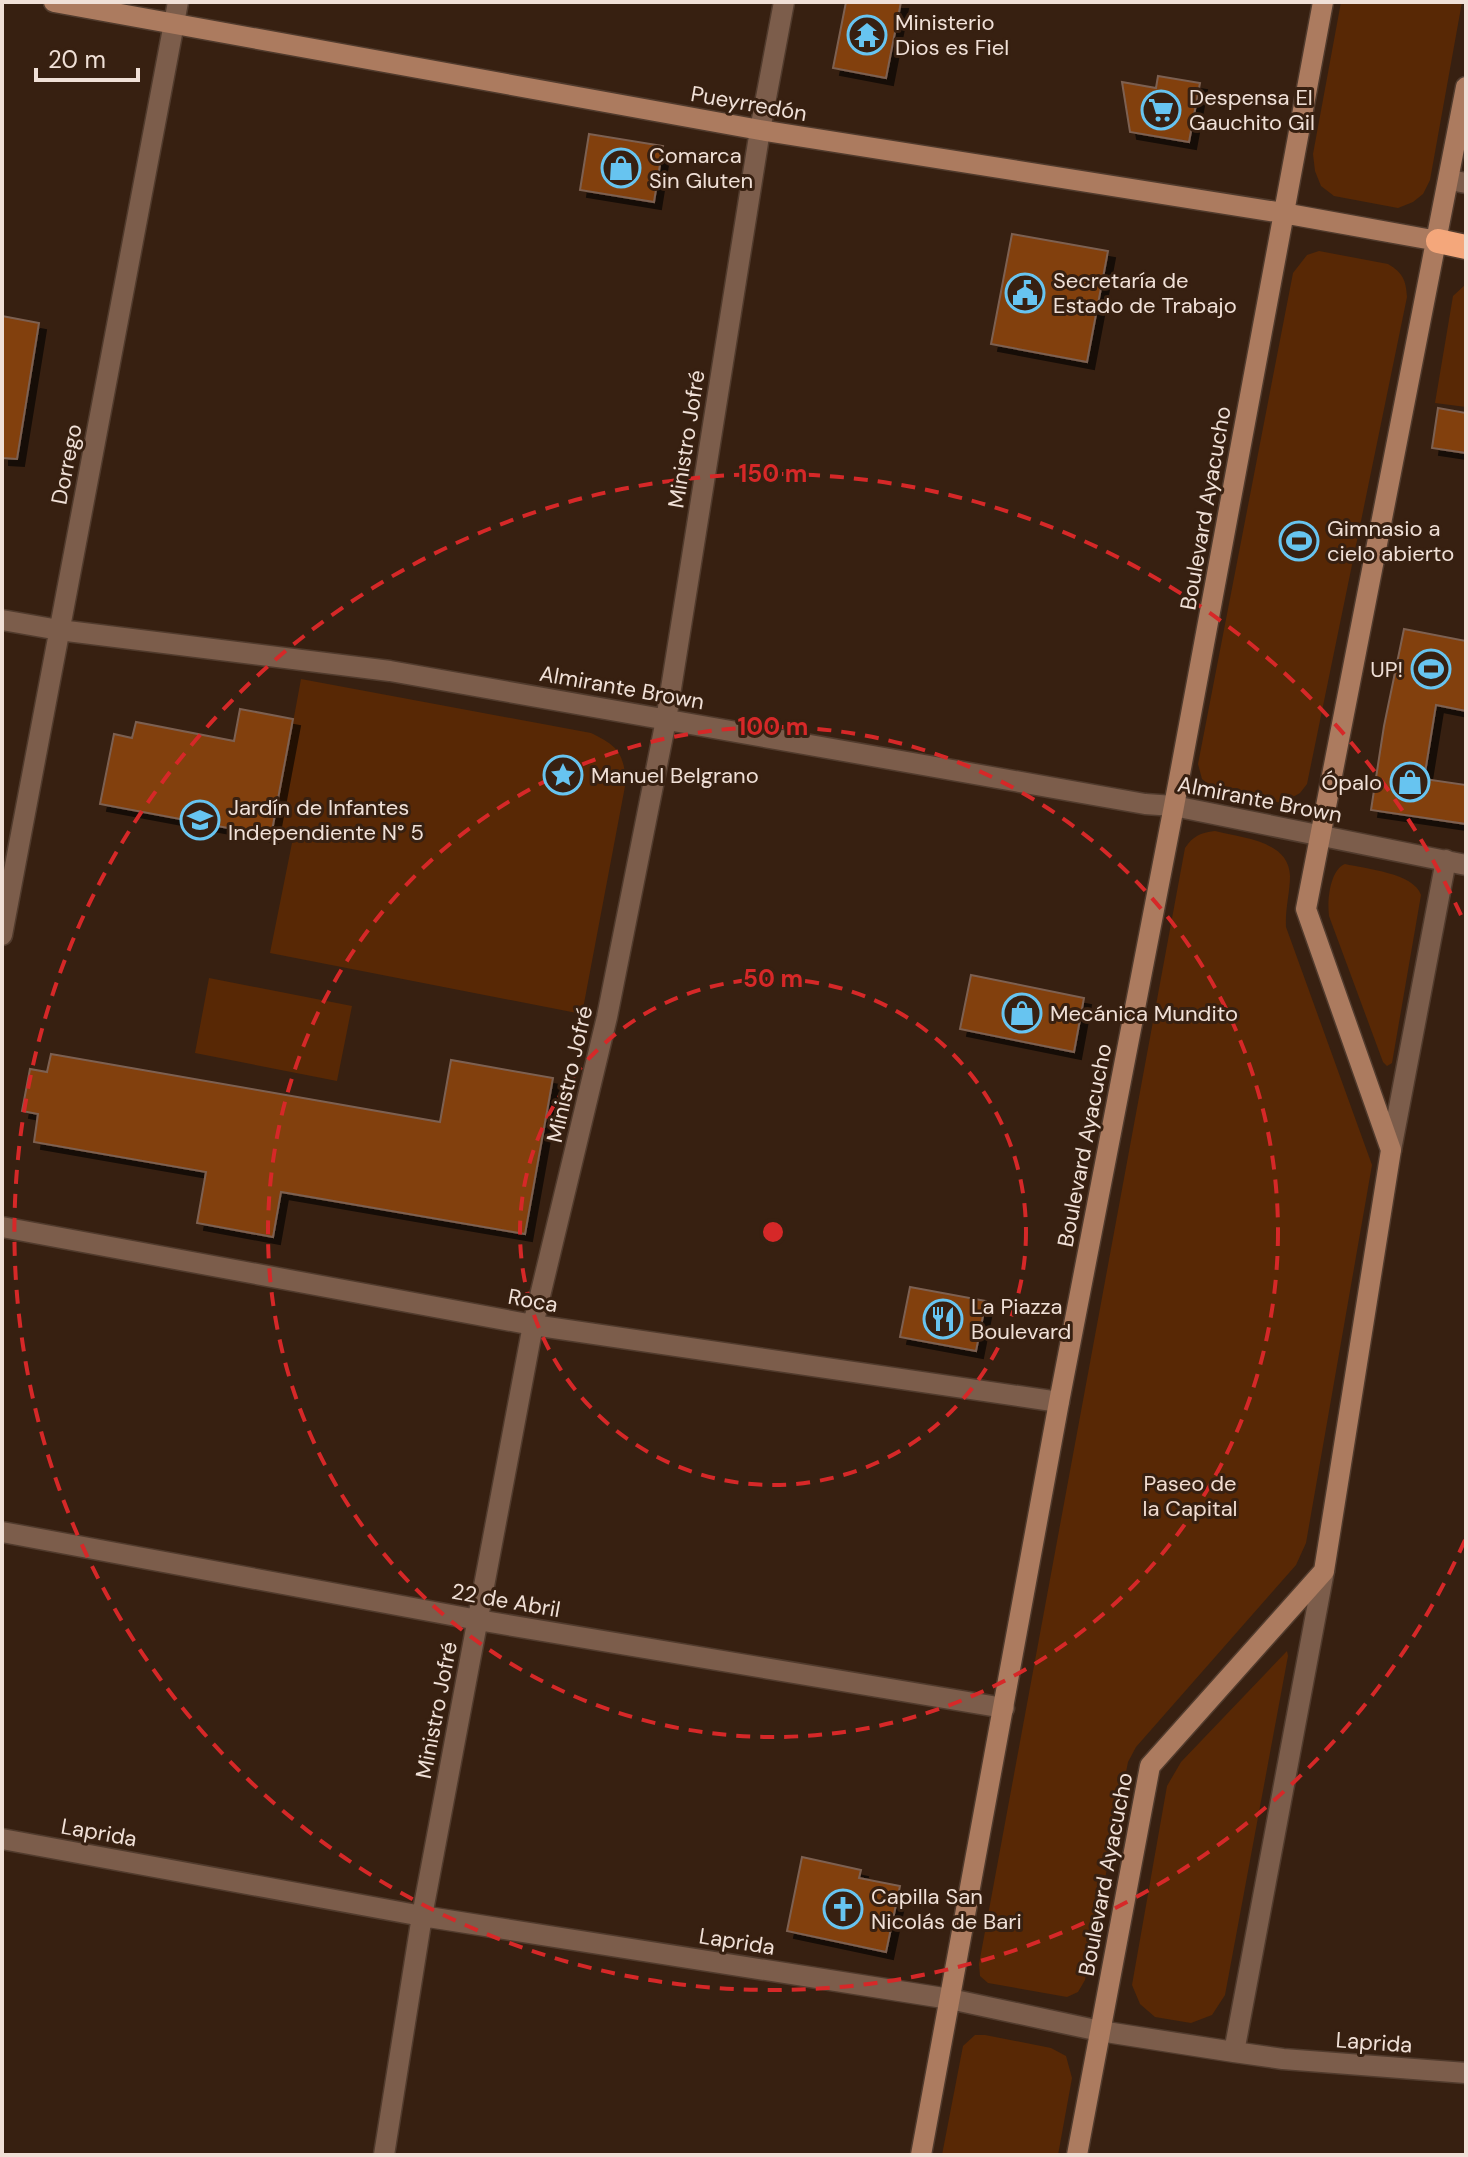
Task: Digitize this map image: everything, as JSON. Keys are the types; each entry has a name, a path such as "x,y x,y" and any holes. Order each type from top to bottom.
{"highway":[{"path":"1438,241 1466,247"}],"main road":[{"name":"Pueyrredón","path":"54,2 760,130 1283,213 1438,241"},
{"name":"Boulevard Ayacucho","path":"921,2155 1059,1402 1174,806 1323,2"},
{"path":"1324,1571 1391,1150 1306,909 1438,241 1458,182 1466,87"},
{"name":"Boulevard Ayacucho","path":"1077,2155 1150,1766 1324,1571"}],"street":[{"name":"Dorrego","path":"2,935 178,2"},
{"name":"Ministro Jofré","path":"384,2155 422,1916 533,1325 607,1017 666,720 760,130 784,2"},
{"name":"Almirante Brown","path":"2,620 59,630 390,671 1130,802 1174,806 1456,863"},
{"path":"1391,1150 1456,863"},
{"name":"Roca","path":"2,1227 533,1325 1059,1402"},
{"name":"22 de Abril","path":"2,1532 478,1620 1004,1708"},
{"path":"1234,2052 1324,1571"},
{"name":"Laprida","path":"2,1839 422,1916 950,1999 1100,2031 1283,2059 1466,2073"}],"green space":[{"path":"1341,2 1462,2 1430,180 1423,194 1398,208 1334,196 1321,186 1315,171 1313,154"},
{"path":"1319,251 1388,264 1403,278 1407,297 1307,784 1300,793 1282,803 1213,788 1202,779 1198,764 1293,273 1307,255"},
{"path":"1466,284 1466,407 1435,403 1453,296"},
{"path":"301,679 591,733 617,751 626,781 582,1014 270,953 294,833 273,831"},
{"name":"Paseo de la Capital","path":"1215,831 1262,843 1282,855 1288,864 1286,927 1372,1165 1306,1543 1296,1565 1136,1747 1128,1762 1085,1980 1078,1992 1067,1997 988,1983 980,1976 979,1964 1185,848 1197,836"},
{"path":"1345,864 1399,877 1417,888 1421,895 1392,1063 1387,1066 1329,916 1333,879"},
{"path":"209,978 352,1006 337,1081 195,1053"},
{"path":"1287,1651 1225,1995 1212,2015 1191,2023 1155,2017 1140,2004 1132,1985 1167,1786 1181,1762"},
{"path":"975,2035 1051,2048 1066,2056 1072,2078 1058,2155 942,2155 963,2046"}],"building":[{"name":"Ministerio Dios es Fiel","path":"846,2 901,2 886,78 833,68"},
{"name":"Despensa El Gauchito Gil","path":"1158,76 1200,83 1189,142 1130,132 1122,82 1156,88"},
{"name":"Comarca Sin Gluten","path":"589,134 663,146 654,202 580,190"},
{"path":"1012,234 1108,251 1087,362 991,344"},
{"path":"2,316 39,323 17,459 2,458"},
{"path":"1438,408 1466,413 1466,453 1432,448"},
{"path":"1404,629 1466,641 1466,711 1436,705 1424,779 1466,785 1466,824 1371,810"},
{"name":"Jardín de Infantes Independiente N° 5","path":"240,709 293,719 271,836 100,804 114,734 132,738 136,722 234,741"},
{"name":"Mecánica Mundito","path":"971,975 1084,998 1074,1052 960,1029"},
{"path":"51,1054 440,1122 451,1060 553,1078 525,1234 281,1192 273,1237 197,1223 206,1172 34,1142 38,1114 22,1111 30,1069 47,1072"},
{"name":"La Piazza Boulevard","path":"910,1287 986,1301 976,1351 900,1337"},
{"name":"Capilla San Nicolás de Bari","path":"802,1857 861,1870 859,1878 900,1886 886,1952 787,1931"}],"place":[{"name":"Ministerio Dios es Fiel","path":"867,35"},
{"name":"Despensa El Gauchito Gil","path":"1161,110"},
{"name":"Comarca Sin Gluten","path":"621,168"},
{"name":"Secretaría de Estado de Trabajo","path":"1025,293"},
{"name":"Gimnasio a cielo abierto","path":"1299,541"},
{"name":"UP!","path":"1431,669"},
{"name":"Manuel Belgrano","path":"563,775"},
{"name":"Ópalo","path":"1410,782"},
{"name":"Jardín de Infantes Independiente N° 5","path":"200,820"},
{"name":"Mecánica Mundito","path":"1022,1013"},
{"name":"La Piazza Boulevard","path":"943,1319"},
{"name":"Capilla San Nicolás de Bari","path":"843,1909"}]}
